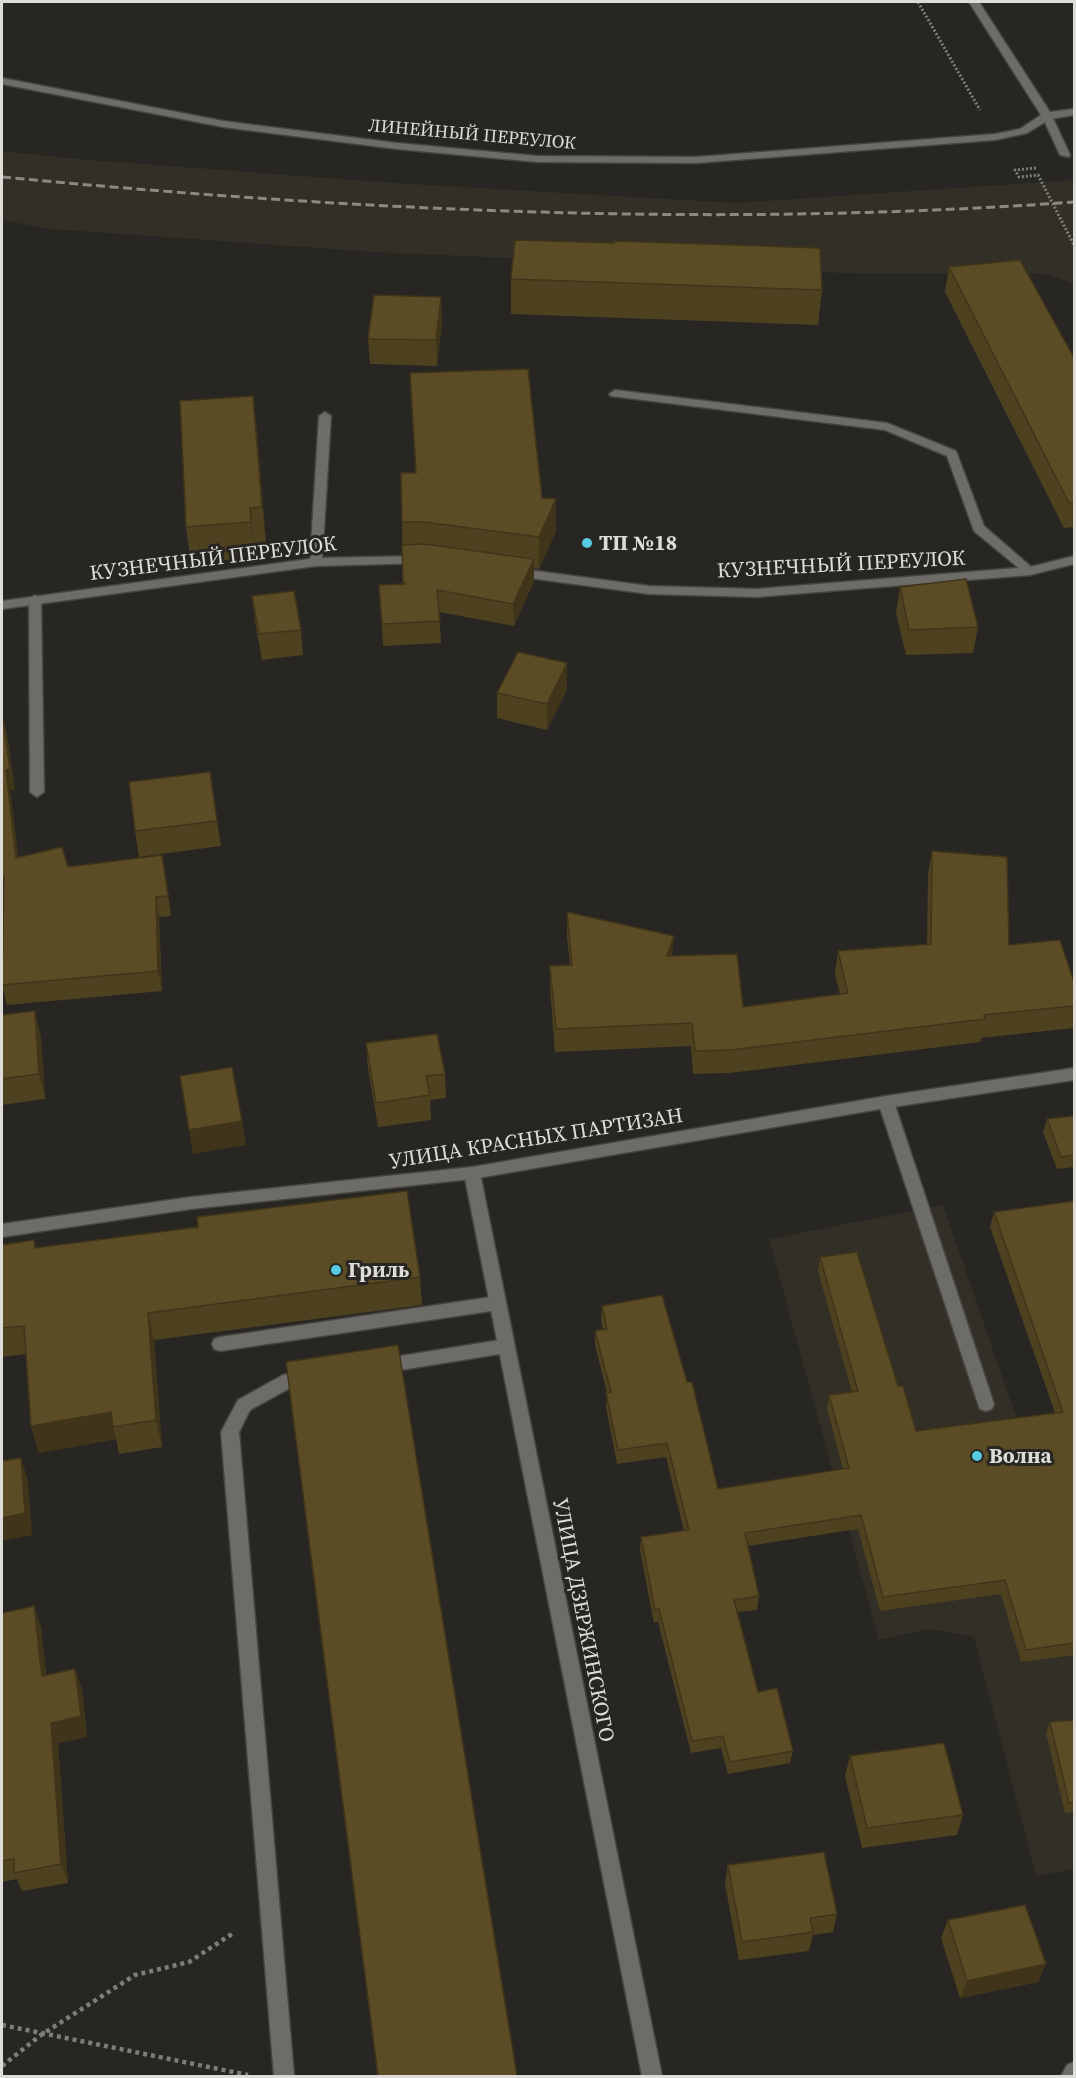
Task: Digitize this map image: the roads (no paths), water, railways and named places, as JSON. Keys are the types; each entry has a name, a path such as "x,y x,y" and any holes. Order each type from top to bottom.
{"street":[{"path":"974,2 1047,116 1065,155"},
{"name":"ЛИНЕЙНЫЙ ПЕРЕУЛОК","path":"2,81 223,124 397,146 538,159 696,160 995,137 1023,131 1047,116"},
{"path":"1047,116 1074,112"},
{"path":"615,394 888,427 952,454 978,528 1030,572"},
{"path":"316,562 325,416"},
{"name":"КУЗНЕЧНЫЙ ПЕРЕУЛОК","path":"496,569 649,590 757,593 1030,572 1074,560"},
{"name":"КУЗНЕЧНЫЙ ПЕРЕУЛОК","path":"2,605 316,562 437,561"},
{"path":"35,599 37,792"},
{"name":"УЛИЦА КРАСНЫХ ПАРТИЗАН","path":"2,1231 191,1203 472,1173 886,1102 1074,1074"},
{"path":"886,1102 986,1404"},
{"name":"УЛИЦА ДЗЕРЖИНСКОГО","path":"472,1173 652,2076"},
{"path":"220,1344 498,1303"},
{"path":"369,1368 506,1346"},
{"path":"284,2076 230,1432 244,1405 288,1380 323,1375"},
{"path":"1071,2076 1074,2072"}],"railway":[{"path":"2,177 270,199 538,212 806,214 940,210 1074,202"}],"place":[{"name":"ТП №18","path":"587,543"},
{"name":"Гриль","path":"336,1270"},
{"name":"Волна","path":"977,1456"}]}
